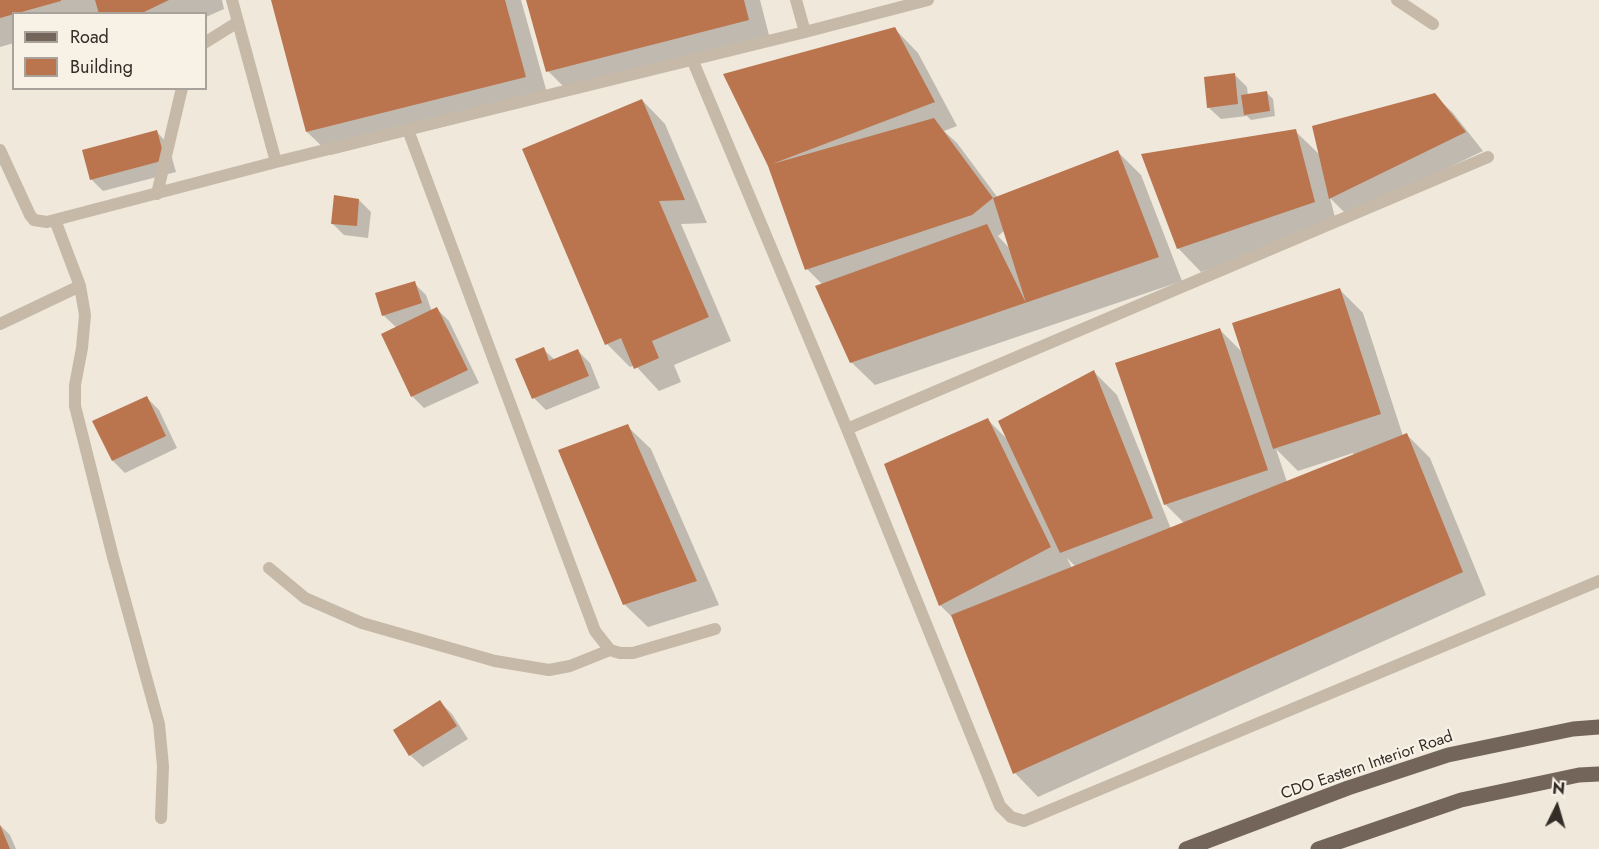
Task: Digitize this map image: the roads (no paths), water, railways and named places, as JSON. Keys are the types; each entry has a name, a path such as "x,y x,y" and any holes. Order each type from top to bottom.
{"main road":[{"name":"CDO Eastern Interior Road","path":"1185,849 1348,788 1448,755 1573,729 1599,727"},
{"path":"1318,849 1461,800 1579,775 1599,774"}],"lane":[{"path":"232,0 276,162"},
{"path":"796,0 805,32"},
{"path":"0,150 30,215 34,220 40,222 55,220 276,162 928,0"},
{"path":"1397,0 1433,24"},
{"path":"207,41 238,22"},
{"path":"692,58 847,429 1000,806 1011,817 1024,821 1599,581"},
{"path":"157,194 182,90"},
{"path":"408,130 596,631 610,650 633,653 715,629"},
{"path":"847,429 1488,157"},
{"path":"55,220 80,286 85,315 75,385 75,406 113,557 159,724 163,766 161,818"},
{"path":"0,324 80,286"},
{"path":"269,568 305,598 362,623 495,661 549,670 570,666 610,650"}]}
